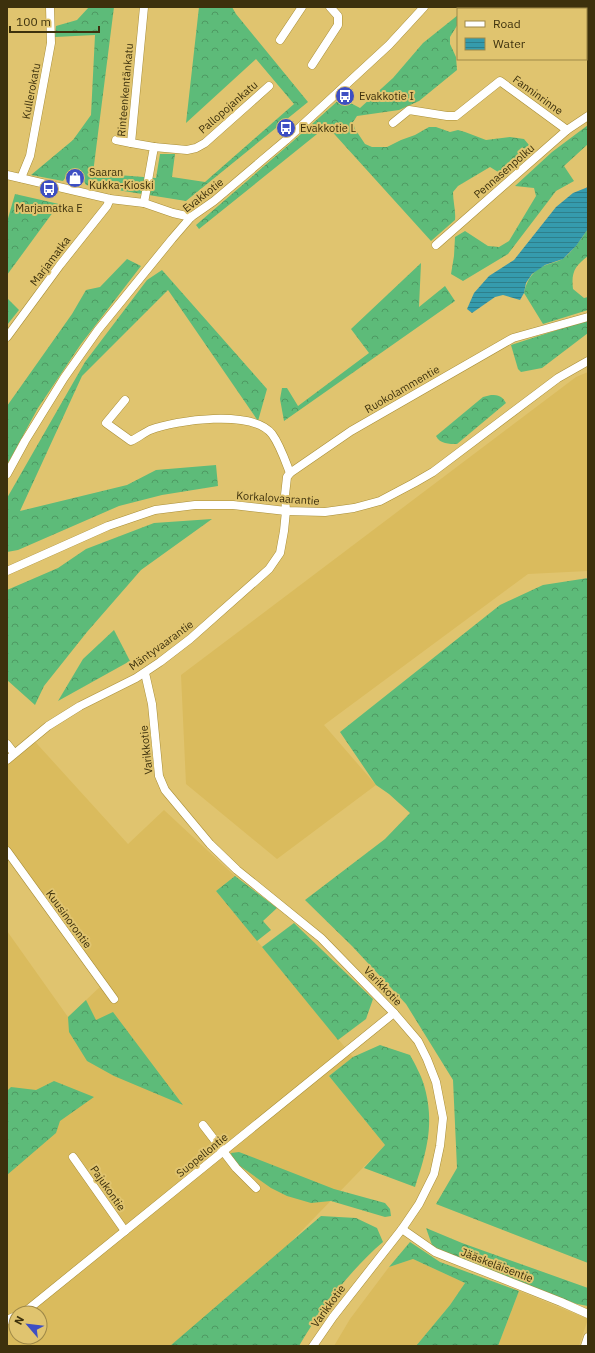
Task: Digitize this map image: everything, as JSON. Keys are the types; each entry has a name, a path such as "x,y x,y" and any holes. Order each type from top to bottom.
{"street":[{"name":"Kullerokatu","path":"21,178 30,156 51,43 50,7"},
{"name":"Rinteenkentänkatu","path":"144,7 131,144 154,146"},
{"path":"280,40 302,7"},
{"path":"312,65 338,25 338,16 330,7"},
{"name":"Evakkotie","path":"7,474 25,441 64,378 103,324 191,217 214,201 286,140 389,45 424,7"},
{"name":"Fanninrinne","path":"393,123 409,110 456,116 500,81 567,130"},
{"name":"Pallopojankatu","path":"154,146 187,150 196,148 205,143 269,86"},
{"name":"Pennasenpolku","path":"436,245 567,130 588,116"},
{"path":"116,140 131,144"},
{"path":"144,203 154,146"},
{"path":"7,176 110,199 144,203 173,213 191,217"},
{"name":"Marjamatka","path":"7,337 57,269 107,206 110,199"},
{"name":"Ruokolammentie","path":"290,473 351,431 513,338 588,317"},
{"name":"Korkalovaarantie","path":"7,571 108,526 155,510 195,505 233,505 286,512 332,511 354,508 380,500 414,484 432,472 558,378 588,361"},
{"path":"125,400 106,423 131,441 149,431 168,424 211,419 238,419 260,426 271,433 290,473"},
{"name":"Mäntyvaarantie","path":"7,760 48,726 80,706 145,673 190,639 269,569 280,553 286,512 285,495 287,477 290,473"},
{"name":"Varikkotie","path":"145,673 152,704 159,776 165,790 210,844 236,870 321,938 394,1013 418,1041 436,1082 443,1118 440,1146 434,1174 419,1204 402,1229 361,1280 314,1346"},
{"path":"7,744 14,753"},
{"name":"Kuusinorontie","path":"7,851 114,999"},
{"name":"Suopellontie","path":"33,1305 394,1013"},
{"path":"203,1125 236,1168 256,1188"},
{"name":"Pajukontie","path":"73,1157 125,1230"},
{"name":"Jääskeläisentie","path":"402,1229 435,1252 588,1314"},
{"path":"585,1346 588,1337"}],"shaded area":[{"path":"588,372 588,571 528,574 324,725 376,785 277,859 186,784 181,675 576,377"},
{"path":"29,735 128,844 164,810 235,876 216,891 353,1057 329,1076 385,1145 216,1319 180,1346 7,1346 7,931 68,1017 103,984 7,849 7,757"},
{"path":"413,1259 465,1283 450,1305 416,1346 334,1346 350,1319 389,1267"},
{"path":"519,1291 588,1319 579,1346 498,1346"}],"green space":[{"path":"89,7 114,7 93,173 156,178 160,154 175,154 172,177 205,182 294,104 256,59 186,123 199,7 232,7 236,14 308,102 186,201 86,185 80,173 70,171 63,181 31,175 73,140 91,115 95,35 55,37 56,26 77,20"},
{"path":"457,16 457,26 450,37 450,44 456,57 457,70 419,101 399,110 357,116 353,122 355,129 365,144 372,147 387,147 415,135 429,127 436,127 450,132 458,130 486,140 510,137 524,139 530,147 529,155 519,165 503,175 490,167 458,186 453,192 455,220 431,241 327,126 199,229 196,225 341,98 360,108 393,78 423,43"},
{"path":"588,125 588,144 564,166 574,181 556,191 508,254 463,281 451,274 455,237 465,231 488,246 499,247 509,241 536,196 534,188 515,186 552,152"},
{"path":"15,194 59,204 7,275 7,222"},
{"path":"588,229 588,256 577,266 573,274 573,289 584,298 588,297 588,310 543,324 524,293 527,283 532,274 540,268 564,258 577,245"},
{"path":"127,259 141,266 81,344 38,408 7,465 7,406 72,314 86,290 100,287"},
{"path":"421,263 419,307 445,286 455,301 284,421 280,399 282,388 287,388 298,406 369,353 351,329"},
{"path":"162,270 267,389 258,421 168,290 82,376 20,511 127,485 156,470 216,465 218,486 162,495 119,506 18,550 7,552 7,498 85,362 147,280"},
{"path":"7,298 19,310 7,325"},
{"path":"588,320 588,333 542,368 521,372 518,369 511,345"},
{"path":"491,395 500,396 506,403 457,444 445,443 438,439 436,436 483,397"},
{"path":"212,519 141,570 87,632 44,686 35,705 7,680 7,590 58,568 86,549 154,523"},
{"path":"588,578 588,1263 436,1204 457,1168 453,1080 406,1004 352,946 305,900 385,839 410,813 389,794 376,785 340,732 500,605 543,585"},
{"path":"114,630 130,661 58,701 83,659"},
{"path":"235,876 277,908 263,921 271,930 257,941 216,891"},
{"path":"294,923 373,999 366,1019 338,1040 262,947"},
{"path":"86,1000 96,1020 113,1012 183,1105 114,1076 87,1061 69,1032 68,1017"},
{"path":"380,1045 410,1055 420,1073 424,1085 429,1112 428,1137 423,1161 415,1187 364,1168 385,1145 329,1076 353,1057"},
{"path":"54,1081 94,1097 60,1121 56,1133 7,1175 7,1091 11,1087 36,1090"},
{"path":"239,1152 334,1189 385,1203 390,1209 391,1216 385,1217 331,1201 311,1203 287,1196 271,1188 233,1161 231,1153"},
{"path":"321,1216 356,1218 377,1228 383,1242 359,1265 326,1304 299,1346 170,1346"},
{"path":"426,1228 462,1243 588,1288 588,1306 577,1304 442,1255 432,1245"},
{"path":"410,1242 440,1262 519,1291 498,1346 416,1346 450,1305 465,1283 413,1259 389,1267"}],"water":[{"path":"588,187 588,229 576,246 563,259 545,265 532,274 526,283 524,293 520,300 503,295 495,297 472,313 467,309 474,293 489,276 514,260 556,207 573,193"}],"place":[{"name":"Evakkotie I","path":"345,96"},
{"name":"Evakkotie L","path":"286,128"},
{"name":"Saaran Kukka-Kioski","path":"75,178"},
{"name":"Marjamatka E","path":"49,189"}]}
